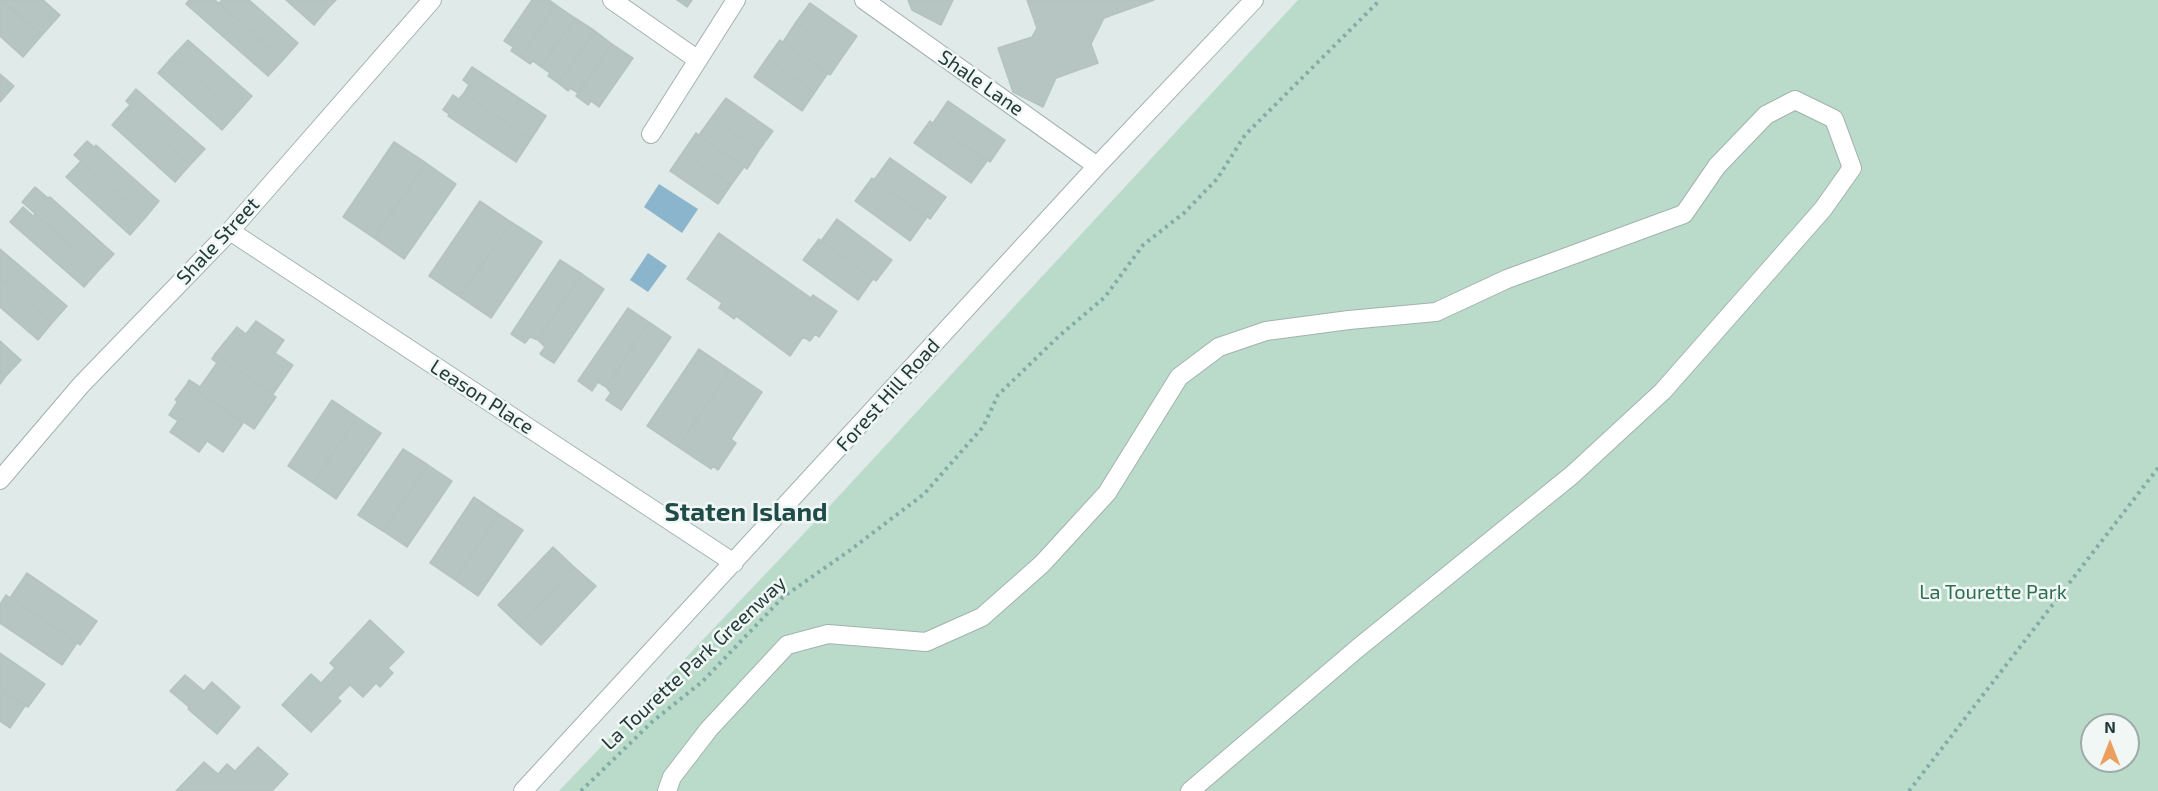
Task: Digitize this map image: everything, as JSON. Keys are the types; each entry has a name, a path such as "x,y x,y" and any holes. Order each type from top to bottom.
{"street":[{"name":"Shale Street","path":"0,480 81,385 230,231 432,0"},
{"path":"612,0 698,60"},
{"path":"651,134 736,0"},
{"name":"Shale Lane","path":"864,0 1097,166"},
{"name":"Forest Hill Road","path":"523,791 1097,166 1254,0"},
{"path":"667,791 672,777 709,729 787,645 828,634 926,642 982,617 1041,564 1107,493 1179,377 1219,347 1266,331 1436,312 1507,279 1684,214 1717,166 1733,149 1766,116 1795,100 1834,119 1852,168 1816,218 1663,391 1572,475 1358,648 1190,791"},
{"name":"Leason Place","path":"230,231 734,563"}],"path":[{"name":"La Tourette Park Greenway","path":"581,791 654,721 703,681 783,597 924,494 983,427 998,395 1059,336 1105,297 1143,245 1184,213 1217,179 1245,135 1380,0"},
{"path":"1909,791 2158,468"}],"green space":[{"name":"La Tourette Park","path":"1298,0 2158,0 2158,791 559,791 812,525"}],"water":[{"path":"659,184 698,209 682,233 644,207"},
{"path":"648,253 667,266 648,292 630,280"}],"building":[{"path":"0,0 42,35 23,57 0,36"},
{"path":"2,0 43,0 60,15 42,35"},
{"path":"189,0 215,0 283,60 268,76 186,4"},
{"path":"222,0 249,0 298,43 283,60 219,3"},
{"path":"286,0 321,0 329,7 314,25"},
{"path":"321,0 336,0 329,7"},
{"path":"532,0 549,0 556,5 520,57 511,51 513,47 504,41"},
{"path":"677,0 692,0 687,7"},
{"path":"908,0 953,0 941,25 912,10"},
{"path":"1027,0 1154,0 1104,18 1091,44 1098,63 1056,78 1043,107 1013,92 998,48 1032,37 1037,28"},
{"path":"810,3 857,36 843,56 796,22"},
{"path":"556,5 575,18 541,67 533,61 530,64 520,57"},
{"path":"575,18 595,31 558,83 541,67"},
{"path":"796,22 843,56 830,75 783,42"},
{"path":"595,31 612,44 578,93 570,88 568,91 558,83"},
{"path":"188,40 252,96 237,113 172,57"},
{"path":"780,40 828,73 815,92 767,58"},
{"path":"612,44 633,58 599,107 591,101 588,105 576,96"},
{"path":"172,57 237,113 222,130 158,73"},
{"path":"767,58 815,92 802,111 754,77"},
{"path":"472,67 546,116 531,139 464,93 469,85 463,80"},
{"path":"0,74 14,86 0,102"},
{"path":"136,89 205,149 190,165 127,108 130,105 126,101"},
{"path":"464,93 531,139 516,162 448,116 449,114 443,110 453,95 459,99"},
{"path":"726,98 773,131 759,150 712,117"},
{"path":"948,101 1005,140 990,162 933,123"},
{"path":"127,108 190,165 175,182 112,125"},
{"path":"712,117 759,150 747,169 699,135"},
{"path":"930,121 987,161 971,183 914,143"},
{"path":"696,133 744,167 731,185 683,152"},
{"path":"87,141 94,147 96,145 159,201 145,218 74,155"},
{"path":"394,142 426,163 374,238 343,217"},
{"path":"683,152 731,185 718,204 670,171"},
{"path":"890,158 946,197 930,219 874,180"},
{"path":"81,161 145,218 130,235 66,177"},
{"path":"426,163 456,184 404,259 374,238"},
{"path":"872,178 927,217 910,241 855,201"},
{"path":"35,187 48,198 50,197 114,254 99,270 22,202"},
{"path":"480,201 511,222 460,297 429,276"},
{"path":"23,207 33,216 35,214 99,270 84,287 10,222"},
{"path":"837,219 892,260 876,281 821,241"},
{"path":"511,222 542,242 491,318 460,297"},
{"path":"719,233 811,298 813,295 837,311 819,337 815,334 810,341 803,337 790,356 736,316 734,319 719,308 722,303 687,279"},
{"path":"819,239 873,279 858,300 803,260"},
{"path":"0,249 67,306 52,323 0,277"},
{"path":"560,260 582,274 538,340 530,337 525,343 511,334"},
{"path":"582,274 604,289 554,363 540,354 545,347 538,340"},
{"path":"0,277 52,323 38,340 0,307"},
{"path":"628,308 649,322 606,387 598,382 592,391 578,381"},
{"path":"256,321 284,340 275,353 293,365 273,394 215,354 237,327 246,334"},
{"path":"649,322 671,337 621,410 606,400 611,393 606,387"},
{"path":"0,341 21,360 6,376 0,371"},
{"path":"699,349 730,370 678,447 647,426"},
{"path":"215,354 276,397 254,429 187,384 189,380 200,387 217,363 212,359"},
{"path":"730,370 762,392 731,439 736,443 718,470 713,466 711,469 678,447"},
{"path":"0,371 6,376 0,384"},
{"path":"187,384 243,423 223,452 207,441 199,452 170,432 178,421 169,415 178,401 175,400"},
{"path":"332,400 357,417 313,483 288,466"},
{"path":"357,417 381,433 336,499 313,483"},
{"path":"403,449 428,465 383,531 358,515"},
{"path":"428,465 452,481 407,547 383,531"},
{"path":"474,497 499,514 455,580 430,563"},
{"path":"499,514 523,530 478,596 455,580"},
{"path":"553,547 574,567 520,626 498,605"},
{"path":"574,567 596,586 541,645 520,626"},
{"path":"27,573 97,621 80,645 10,598"},
{"path":"6,595 77,643 62,665 0,623 0,604"},
{"path":"370,620 404,652 388,668 393,673 380,687 376,683 363,697 350,685 337,698 341,701 311,732 282,705 311,674 321,683 335,668 330,663"},
{"path":"0,653 45,684 28,707 0,689"},
{"path":"185,675 204,691 212,682 240,707 217,734 170,691"},
{"path":"0,689 25,706 10,728 0,721"},
{"path":"258,747 288,774 272,791 176,791 204,762 218,774 227,764 235,771"}],"district":[{"name":"Staten Island","path":"746,512"}]}
